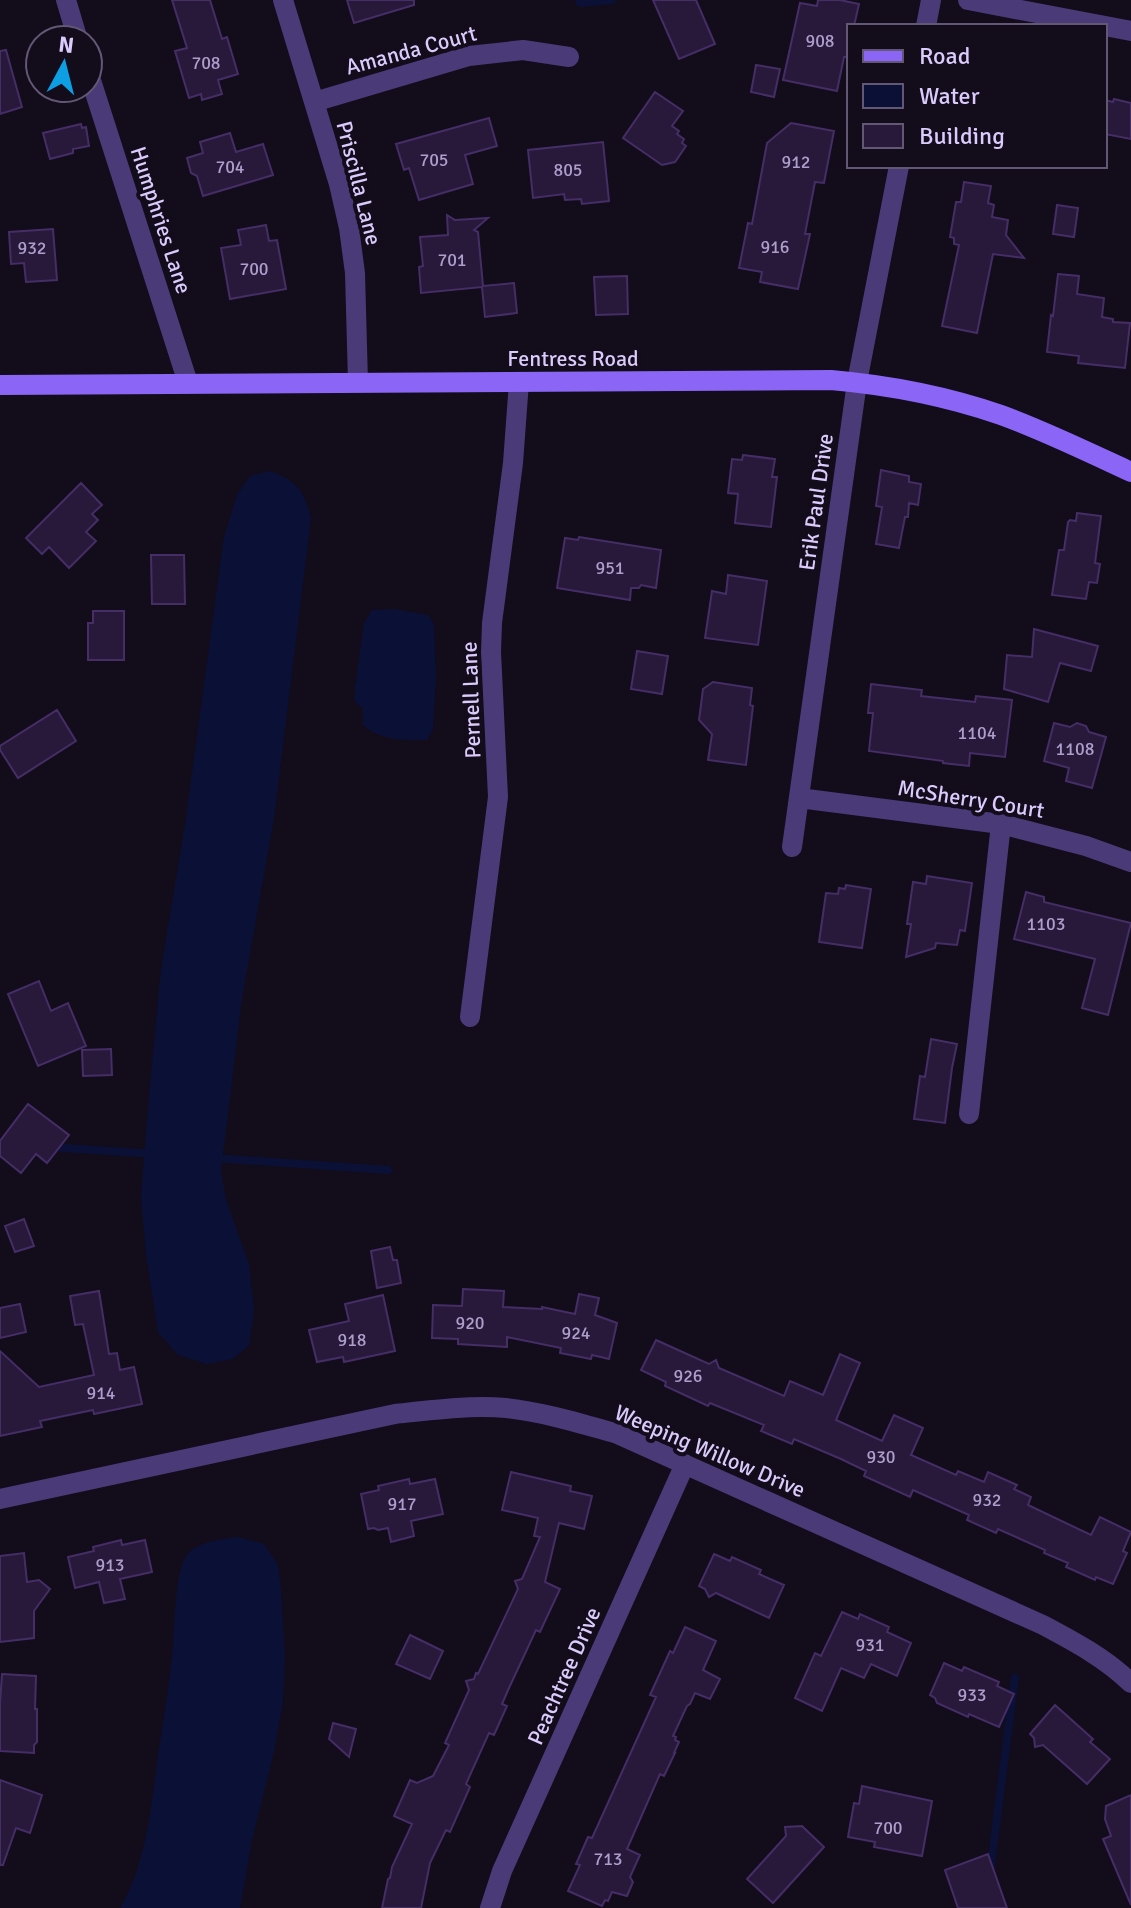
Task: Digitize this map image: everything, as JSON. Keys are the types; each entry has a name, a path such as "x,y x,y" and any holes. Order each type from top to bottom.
{"street":[{"path":"66,0 73,24"},
{"name":"Priscilla Lane","path":"283,0 339,184 349,228 355,273 358,382"},
{"path":"926,24 931,0"},
{"path":"968,0 1094,24"},
{"path":"1107,26 1131,31"},
{"name":"Amanda Court","path":"314,102 469,56 523,50 569,57"},
{"name":"Humphries Lane","path":"99,104 188,383"},
{"name":"Erik Paul Drive","path":"792,847 857,382 899,168"},
{"name":"Fentress Road","path":"0,385 831,380 921,392 999,414 1131,472"},
{"name":"Pernell Lane","path":"470,1017 498,797 492,623 513,463 519,382"},
{"name":"McSherry Court","path":"799,798 1001,824 1086,846 1131,862"},
{"path":"969,1114 1001,824"},
{"name":"Weeping Willow Drive","path":"0,1499 395,1414 453,1407 506,1408 552,1415 615,1433 1043,1625 1091,1651 1131,1683"},
{"name":"Peachtree Drive","path":"490,1908 502,1871 685,1464"}],"water":[{"path":"271,471 298,488 311,518 274,818 242,998 221,1171 226,1200 249,1264 254,1310 249,1346 232,1359 207,1364 178,1355 158,1332 141,1197 161,969 185,825 224,537 237,495 250,476"},
{"path":"393,609 428,615 434,624 436,679 433,729 427,740 377,734 363,725 363,709 355,702 364,623 372,610"},
{"path":"238,1537 264,1544 278,1565 285,1654 283,1702 240,1908 120,1908 142,1854 150,1813 169,1686 181,1568 188,1554 200,1545"}],"building":[{"path":"172,0 210,0 222,39 227,37 238,74 218,80 222,94 202,100 201,94 189,98 175,51 187,48"},
{"path":"347,0 414,0 414,5 354,23"},
{"path":"653,0 696,0 715,44 679,59"},
{"path":"818,0 859,4 854,24 847,24 847,57 844,57 837,91 783,80 800,3 817,6"},
{"path":"6,50 22,107 0,114 0,51"},
{"path":"756,65 780,69 774,97 751,92"},
{"path":"655,92 683,111 672,126 679,131 677,134 684,139 682,143 686,146 675,162 662,165 623,138"},
{"path":"1114,99 1131,103 1131,139 1107,134 1107,100 1113,102"},
{"path":"489,118 497,146 465,155 473,184 419,200 409,168 404,170 396,144"},
{"path":"791,123 834,131 824,183 815,182 805,234 810,234 798,289 760,282 762,272 739,268 748,223 752,224 767,143"},
{"path":"81,124 82,128 86,127 89,146 50,159 43,133"},
{"path":"230,133 236,152 263,144 273,175 203,196 187,158 203,153 200,142"},
{"path":"603,142 609,201 582,204 581,199 565,200 564,194 533,198 528,150"},
{"path":"964,182 991,186 988,203 994,205 992,217 1008,220 1006,235 1024,258 993,254 977,333 942,326 959,245 954,244 954,238 950,237 956,202 961,202"},
{"path":"1057,205 1078,208 1074,237 1053,234"},
{"path":"447,215 455,220 488,218 474,230 478,232 483,286 514,283 517,313 485,317 482,287 421,293 419,267 423,266 420,237 448,235"},
{"path":"266,225 269,241 277,240 286,289 230,299 221,248 241,245 238,230"},
{"path":"53,229 57,280 26,282 24,263 11,264 9,232"},
{"path":"1058,274 1079,276 1077,294 1104,298 1102,317 1113,319 1113,322 1130,323 1125,368 1078,363 1079,356 1047,352"},
{"path":"627,276 628,314 596,315 594,277"},
{"path":"743,455 775,459 772,477 777,477 771,527 735,523 738,494 728,493 732,459 742,460"},
{"path":"881,470 909,476 909,482 921,484 918,505 909,503 899,548 876,544 882,507 876,506"},
{"path":"81,483 102,505 92,514 98,520 86,532 96,541 69,568 49,547 42,554 26,538"},
{"path":"1077,513 1101,516 1095,563 1100,564 1097,583 1089,582 1086,599 1052,595 1059,550 1064,550 1068,522 1076,521"},
{"path":"579,537 661,550 656,588 641,585 631,588 630,600 557,588 565,538 578,540"},
{"path":"151,555 184,555 185,604 152,604"},
{"path":"728,575 767,581 758,645 705,638 712,591 726,594"},
{"path":"93,611 124,611 124,660 88,660 88,623 93,623"},
{"path":"1034,629 1098,646 1091,671 1060,663 1048,702 1004,689 1007,655 1032,657"},
{"path":"637,651 668,656 662,694 631,689"},
{"path":"713,682 752,688 746,765 708,760 712,734 699,720 703,689"},
{"path":"871,684 922,690 921,696 975,702 976,696 1012,700 1005,757 970,753 969,766 869,751 873,713 868,713"},
{"path":"57,710 76,741 18,778 0,746"},
{"path":"1054,723 1070,727 1077,723 1086,726 1089,732 1106,737 1092,788 1066,781 1069,768 1044,761"},
{"path":"927,876 972,883 965,931 960,930 957,945 936,943 935,948 906,957 913,882 926,884"},
{"path":"846,885 871,889 862,948 819,942 826,893 838,894 839,888 845,889"},
{"path":"1026,892 1044,897 1044,902 1131,923 1108,1015 1082,1008 1095,959 1014,939"},
{"path":"39,981 51,1011 68,1003 86,1046 38,1066 8,994"},
{"path":"931,1039 957,1044 945,1123 914,1119 920,1076 925,1077"},
{"path":"111,1049 112,1075 83,1076 82,1050"},
{"path":"28,1104 69,1135 47,1163 36,1154 21,1173 0,1156 0,1141"},
{"path":"24,1219 34,1246 15,1252 5,1226"},
{"path":"390,1247 393,1260 397,1260 401,1283 377,1288 371,1251"},
{"path":"463,1289 504,1291 503,1307 542,1307 575,1314 579,1294 599,1298 595,1315 617,1323 609,1359 560,1353 561,1348 507,1337 507,1347 458,1344 458,1339 432,1338 433,1305 462,1306"},
{"path":"99,1291 109,1354 117,1353 120,1370 134,1367 142,1404 40,1421 42,1427 0,1436 0,1351 39,1387 94,1375 83,1324 75,1325 70,1296"},
{"path":"383,1295 395,1351 344,1362 343,1357 317,1362 309,1330 349,1321 345,1304"},
{"path":"20,1304 26,1332 0,1338 0,1308"},
{"path":"656,1340 709,1364 716,1360 719,1368 784,1396 790,1381 823,1395 840,1354 860,1363 836,1420 882,1441 894,1415 923,1428 911,1455 956,1475 958,1471 984,1482 988,1472 1017,1485 1014,1489 1031,1497 1028,1505 1091,1535 1100,1517 1131,1532 1123,1551 1127,1553 1113,1584 1066,1567 1068,1563 1044,1553 1045,1550 998,1529 996,1533 967,1520 969,1515 913,1490 910,1497 864,1476 866,1471 841,1459 794,1439 792,1444 761,1431 764,1425 710,1403 708,1406 665,1386 666,1382 641,1370"},
{"path":"511,1472 571,1486 570,1491 592,1496 584,1529 559,1523 545,1582 560,1589 540,1632 536,1630 509,1688 502,1704 507,1706 494,1735 489,1733 466,1784 470,1787 450,1832 446,1830 430,1863 421,1908 382,1908 392,1867 412,1824 394,1816 410,1780 417,1783 433,1776 449,1745 445,1743 469,1690 466,1681 478,1674 518,1589 515,1581 522,1579 540,1537 534,1536 538,1518 502,1510"},
{"path":"409,1479 410,1484 435,1479 443,1514 411,1521 414,1536 391,1542 388,1528 368,1529 361,1494 379,1490 378,1486"},
{"path":"121,1540 122,1545 145,1540 152,1572 120,1579 125,1599 104,1603 99,1582 75,1588 68,1557"},
{"path":"24,1553 27,1582 39,1580 50,1589 34,1611 34,1638 0,1642 0,1556"},
{"path":"714,1554 730,1561 732,1557 784,1585 769,1618 716,1593 709,1597 705,1589 699,1586"},
{"path":"842,1612 858,1619 860,1614 889,1627 887,1632 911,1643 897,1676 871,1664 864,1678 841,1668 822,1711 795,1698 815,1653 821,1656"},
{"path":"685,1627 716,1641 703,1670 720,1679 710,1699 695,1693 673,1736 679,1742 675,1753 664,1776 660,1774 627,1849 640,1855 630,1877 633,1882 627,1896 612,1892 602,1906 568,1891 580,1865 576,1864 588,1837 592,1838 656,1697 650,1695"},
{"path":"410,1635 443,1651 430,1679 396,1664"},
{"path":"944,1663 962,1671 964,1667 999,1682 997,1686 1014,1694 999,1727 937,1703 930,1695"},
{"path":"2,1674 36,1676 37,1742 34,1753 0,1751"},
{"path":"1055,1705 1110,1759 1087,1784 1043,1745 1035,1747 1030,1734"},
{"path":"333,1723 356,1729 349,1757 329,1739"},
{"path":"0,1780 42,1795 30,1833 16,1828 3,1865 0,1865"},
{"path":"862,1786 932,1801 922,1856 874,1847 875,1842 848,1837 854,1803 859,1804"},
{"path":"1131,1795 1131,1905 1103,1839 1111,1836 1105,1819 1106,1806"},
{"path":"802,1826 824,1847 773,1903 747,1879 786,1836 785,1827"},
{"path":"988,1854 1007,1908 958,1908 945,1870"}],"waterway":[{"path":"579,0 580,3 612,0"},
{"path":"49,1147 155,1154"},
{"path":"212,1158 388,1170"},
{"path":"990,1872 1015,1678"}]}
